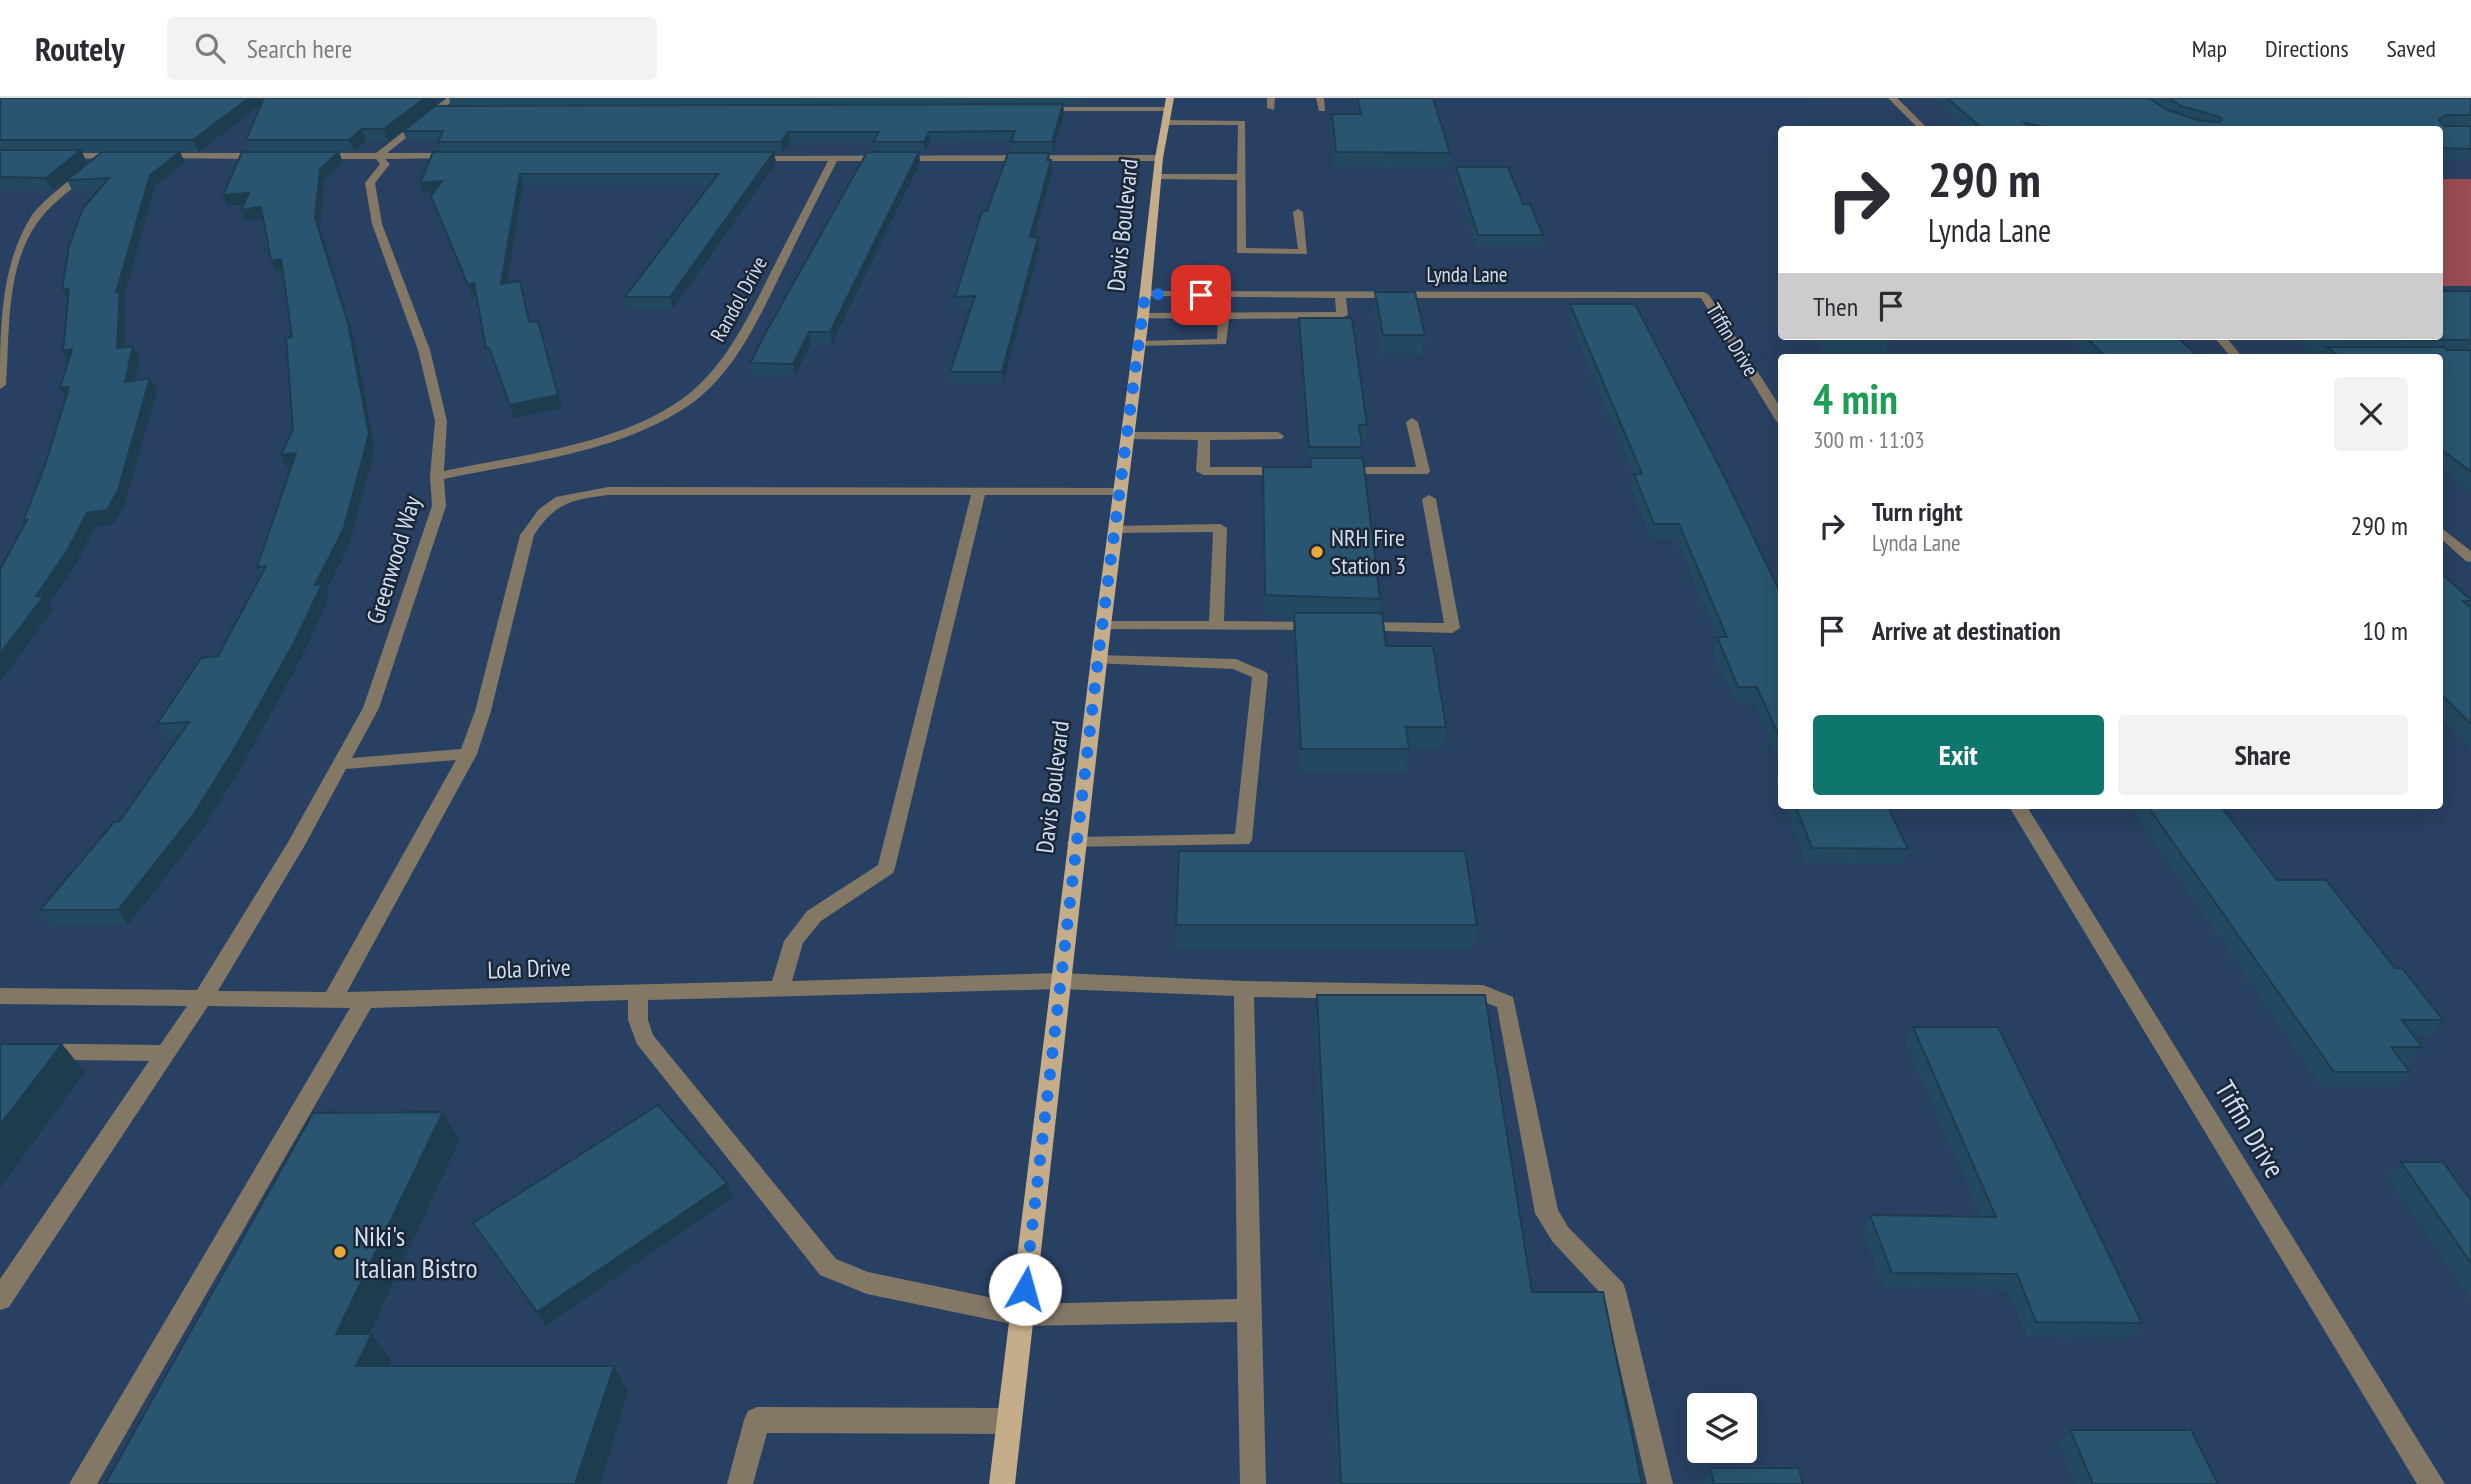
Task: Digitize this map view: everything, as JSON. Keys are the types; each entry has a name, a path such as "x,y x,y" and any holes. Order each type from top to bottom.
{"main road":[{"name":"Davis Boulevard","path":"1002,1484 1102,626 1167,110"}],"street":[{"path":"1271,98 1271,108"},
{"path":"1320,98 1321,109"},
{"path":"1892,98 1921,126"},
{"path":"378,156 445,107"},
{"path":"1030,109 1167,110 1242,123 1241,251 1303,252 1298,212"},
{"path":"54,156 132,156"},
{"path":"0,385 11,275 19,247 34,219 49,202 105,156"},
{"path":"146,156 269,156"},
{"path":"310,156 461,156"},
{"name":"Greenwood Way","path":"0,1299 203,998 296,845 371,708 439,506 437,476 441,421 424,350 377,224 370,183 385,164 378,156"},
{"path":"737,158 1159,158"},
{"name":"Randol Drive","path":"437,476 608,438 650,422 685,402 712,379 737,347 834,158"},
{"path":"1157,177 1241,177"},
{"name":"Lynda Lane","path":"1145,294 1704,295"},
{"path":"1143,316 1342,315 1340,295"},
{"name":"Tiffin Drive","path":"1704,295 1778,415"},
{"path":"1139,343 1222,342 1224,316"},
{"path":"2222,340 2234,354"},
{"path":"1327,471 1423,471 1412,422"},
{"path":"1128,436 1278,436"},
{"path":"1204,436 1203,471 1299,471"},
{"path":"332,1000 468,754 483,710 527,535 541,511 564,497 608,491 1121,491"},
{"path":"780,989 794,941 814,916 886,867 979,491"},
{"path":"1102,626 1452,628 1429,499"},
{"path":"1115,528 1220,528 1216,626"},
{"path":"2443,534 2471,558"},
{"path":"1076,843 1243,840 1260,675 1236,664 1098,660"},
{"path":"340,764 468,754"},
{"name":"Tiffin Drive","path":"2019,809 2432,1484"},
{"name":"Lola Drive","path":"0,996 365,1000 1060,981 1244,989 1483,993 1507,1002 1546,1213 1560,1234 1615,1291 1660,1484"},
{"path":"1244,989 1253,1484"},
{"path":"638,992 638,1020 644,1038 828,1267 867,1283 1022,1315 1249,1310"},
{"path":"82,1484 365,1000"},
{"path":"0,1051 165,1054"},
{"path":"740,1484 757,1420 1009,1421"}],"shaded area":[{"path":"2443,179 2471,179 2471,286 2443,286"}],"building":[{"path":"0,98 249,98 193,140 0,140"},
{"path":"264,98 425,98 384,129 362,129 349,140 246,140"},
{"path":"1357,98 1433,98 1450,153 1336,152 1332,114 1361,114"},
{"path":"1947,98 2149,98 2166,109 2197,120 2219,122 2222,120 2220,117 2181,106 2169,98 2471,98 2471,115 2445,115 2439,120 2445,126 2471,126 2471,149 2443,148 2443,126 2040,126 2025,123 2028,126 1979,126"},
{"path":"1063,104 1052,142 1011,142 1015,131 929,132 924,142 873,142 879,132 788,132 781,142 438,142 443,131 403,131 435,106"},
{"path":"0,150 81,150 46,178 0,177"},
{"path":"102,152 180,152 150,175 116,293 120,289 117,348 133,346 125,382 150,378 118,490 107,510 87,513 67,551 36,596 44,596 0,654 0,569 27,520 23,521 45,465 69,387 60,388 72,349 63,351 69,289 62,290 69,246 83,208 109,178 67,180"},
{"path":"242,152 339,152 320,169 315,218 348,323 369,434 344,528 315,585 322,584 294,643 232,753 193,815 118,910 40,910 114,822 119,822 189,722 157,724 201,658 218,656 266,566 257,567 296,453 281,455 293,429 286,338 292,337 281,259 271,261 261,207 241,210 249,193 223,195"},
{"path":"433,152 774,152 670,297 625,297 718,174 520,174 501,284 520,281 529,322 538,321 558,395 510,405 489,348 486,348 474,283 468,285 431,196 442,181 420,183"},
{"path":"867,152 919,152 830,332 809,332 793,364 750,363 766,332"},
{"path":"1008,153 1049,153 1047,160 1051,160 1030,237 1038,237 1002,372 950,372 975,296 955,297 982,211 987,211"},
{"path":"1456,167 1508,167 1523,204 1530,204 1543,235 1478,235"},
{"path":"2443,291 2471,291 2471,340 2443,340"},
{"path":"1375,292 1415,292 1425,335 1383,335"},
{"path":"1570,304 1635,304 1723,474 1778,588 1778,734 1757,687 1738,687 1717,637 1727,637 1679,524 1654,524 1634,474 1642,474"},
{"path":"1299,318 1352,318 1367,425 1359,425 1362,447 1309,447"},
{"path":"2088,340 2180,340 2196,354 2103,354"},
{"path":"2327,347 2444,347 2447,350 2471,350 2471,472 2443,450 2443,354 2336,354"},
{"name":"NRH Fire Station 3","path":"1310,458 1363,458 1380,599 1265,595 1263,467 1311,467"},
{"path":"2443,575 2471,600 2463,601 2471,608 2471,724 2444,697"},
{"path":"1294,613 1382,613 1386,646 1433,646 1446,727 1406,727 1409,749 1301,749"},
{"path":"1797,809 1889,809 1908,849 1812,848"},
{"path":"2150,809 2223,809 2277,880 2326,880 2395,968 2402,968 2443,1020 2402,1020 2422,1047 2391,1047 2410,1072 2334,1072"},
{"path":"1179,851 1465,851 1477,925 1176,925"},
{"path":"1317,995 1485,995 1532,1292 1603,1292 1642,1484 1341,1484"},
{"path":"1913,1027 1998,1027 2142,1323 2036,1322 2017,1274 1892,1273 1870,1215 1996,1217"},
{"path":"0,1044 62,1044 0,1125"},
{"path":"658,1105 727,1183 537,1312 473,1223"},
{"name":"Niki's Italian Bistro","path":"443,1112 336,1334 372,1334 356,1366 614,1366 575,1484 105,1484 313,1113"},
{"path":"2401,1162 2443,1162 2471,1199 2471,1263"},
{"path":"2070,1430 2191,1430 2218,1484 2093,1484"},
{"path":"1710,1468 1799,1468 1803,1484 1714,1484"}],"place":[{"name":"NRH Fire Station 3","path":"1317,552"},
{"name":"Niki's Italian Bistro","path":"340,1252"}],"route":[{"path":"1025,1289 1100,643 1145,294 1201,295"}]}
